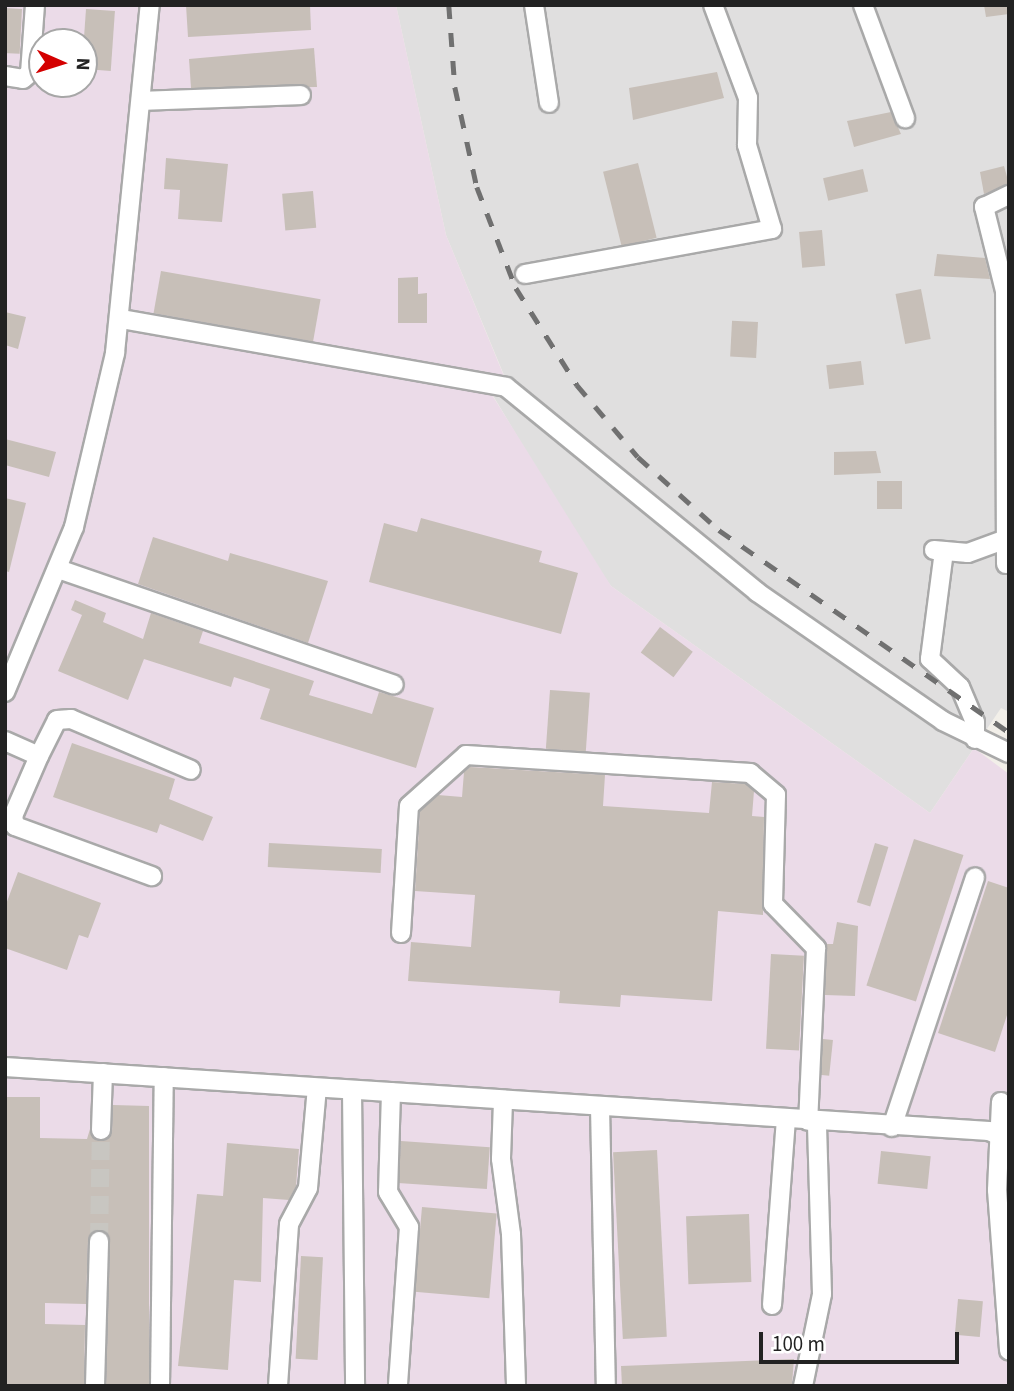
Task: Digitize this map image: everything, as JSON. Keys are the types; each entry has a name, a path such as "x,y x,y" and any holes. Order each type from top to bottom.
{"street":[{"path":"5,692 58,569 86,482 121,319 150,5"},
{"path":"534,5 549,103"},
{"path":"525,274 772,229 747,145 748,98 713,5"},
{"path":"863,5 905,118"},
{"path":"5,76 23,79 30,73 31,6"},
{"path":"141,100 301,95"},
{"path":"1006,565 1008,483 1005,291 984,205 1009,195"},
{"path":"121,319 506,387 757,592 975,739 1009,753"},
{"path":"975,739 975,722 960,687 930,659 939,551 968,553 1006,539"},
{"path":"58,569 394,685"},
{"path":"152,876 15,826 13,816 57,720 71,719 191,770"},
{"path":"5,741 39,756"},
{"path":"401,933 409,806 466,755 750,773 776,795 773,904 816,948 813,1122 822,1294 803,1386"},
{"path":"892,1127 975,877"},
{"path":"5,1066 813,1122 1001,1131"},
{"path":"101,1129 103,1073"},
{"path":"160,1386 164,1077"},
{"path":"278,1386 289,1224 308,1188 317,1087"},
{"path":"352,1090 355,1386"},
{"path":"391,1093 388,1192 409,1227 398,1386"},
{"path":"503,1101 501,1147 511,1234 516,1386"},
{"path":"1001,1102 997,1190 1009,1351"},
{"path":"600,1107 606,1386"},
{"path":"772,1305 786,1120"},
{"path":"95,1386 99,1241"}],"shaded area":[{"path":"5,5 396,5 446,235 506,381 489,390 611,586 930,813 974,748 1009,774 1009,1386 5,1386"},
{"path":"396,5 1009,5 1009,712 1001,708 930,813 611,586 589,556 489,389 506,380 446,235"}],"building":[{"path":"186,5 310,5 311,30 188,37"},
{"path":"984,5 1009,5 1009,14 986,17"},
{"path":"5,8 22,9 20,54 5,53"},
{"path":"86,9 115,11 111,71 98,70 98,28 85,28"},
{"path":"314,48 317,87 191,88 189,59"},
{"path":"717,72 724,98 633,120 629,88"},
{"path":"891,112 901,134 854,147 847,121"},
{"path":"166,158 228,164 222,222 178,219 180,190 164,189"},
{"path":"638,163 657,238 622,246 603,172"},
{"path":"1004,166 1009,184 984,194 980,172"},
{"path":"863,169 868,191 828,201 823,178"},
{"path":"313,191 316,228 285,231 282,194"},
{"path":"822,230 825,266 802,268 799,232"},
{"path":"937,254 985,258 990,279 934,276"},
{"path":"161,271 321,299 313,341 154,313"},
{"path":"418,277 418,294 427,293 427,323 398,323 398,278"},
{"path":"921,289 931,339 905,344 895,294"},
{"path":"5,312 26,317 18,349 5,345"},
{"path":"732,321 758,322 756,358 730,357"},
{"path":"861,361 864,385 829,389 826,365"},
{"path":"5,439 56,452 49,477 5,465"},
{"path":"876,451 881,473 834,475 834,452"},
{"path":"877,481 902,481 902,509 877,509"},
{"path":"5,498 26,503 9,572 5,571"},
{"path":"421,518 542,551 539,562 578,573 561,634 369,582 384,523 417,532"},
{"path":"153,537 228,561 230,553 328,581 308,643 138,584"},
{"path":"75,600 106,613 103,622 143,639 151,613 203,631 199,643 314,681 309,695 372,714 379,692 434,708 416,768 260,719 270,689 234,677 231,687 144,659 128,700 58,671 82,615 71,610"},
{"path":"660,627 693,652 673,677 641,653"},
{"path":"550,690 590,693 586,752 546,749"},
{"path":"72,743 175,779 169,799 213,817 203,841 160,824 157,833 53,797"},
{"path":"470,767 605,775 603,806 709,813 712,782 746,784 754,791 752,816 764,817 763,915 718,911 712,1001 621,995 620,1007 559,1003 560,991 408,981 411,942 471,947 475,895 415,891 420,811 438,795 462,797 464,772"},
{"path":"914,839 963,855 916,1002 866,985"},
{"path":"269,843 382,849 381,873 268,867"},
{"path":"875,843 888,847 870,906 857,902"},
{"path":"18,872 101,903 88,938 79,935 67,970 5,948 5,907"},
{"path":"988,881 1009,888 1009,1009 995,1052 938,1033"},
{"path":"837,922 858,926 855,996 825,995 826,944 833,944"},
{"path":"771,954 804,956 799,1051 766,1049"},
{"path":"823,1039 833,1040 829,1076 819,1075"},
{"path":"5,1097 40,1097 40,1138 87,1139 90,1129 94,1139 106,1140 112,1131 113,1105 149,1106 149,1386 106,1386 110,1241 99,1230 88,1241 86,1304 45,1303 45,1324 85,1325 84,1386 5,1386"},
{"path":"401,1141 490,1147 487,1189 398,1183"},
{"path":"227,1143 299,1149 296,1186 289,1200 263,1198 261,1282 234,1280 228,1370 178,1366 197,1194 223,1196"},
{"path":"657,1150 667,1337 623,1339 613,1152"},
{"path":"881,1151 931,1156 927,1189 878,1184"},
{"path":"422,1207 497,1214 489,1298 415,1292"},
{"path":"749,1214 751,1282 688,1284 686,1216"},
{"path":"301,1256 323,1257 318,1360 296,1359"},
{"path":"958,1299 983,1301 980,1337 955,1335"},
{"path":"794,1359 792,1384 622,1386 621,1366"}],"tunnel":[{"path":"99,1241 101,1130"}],"railway":[{"path":"449,5 455,87 477,187 516,288 577,385 638,457 719,530 1009,732"}]}
